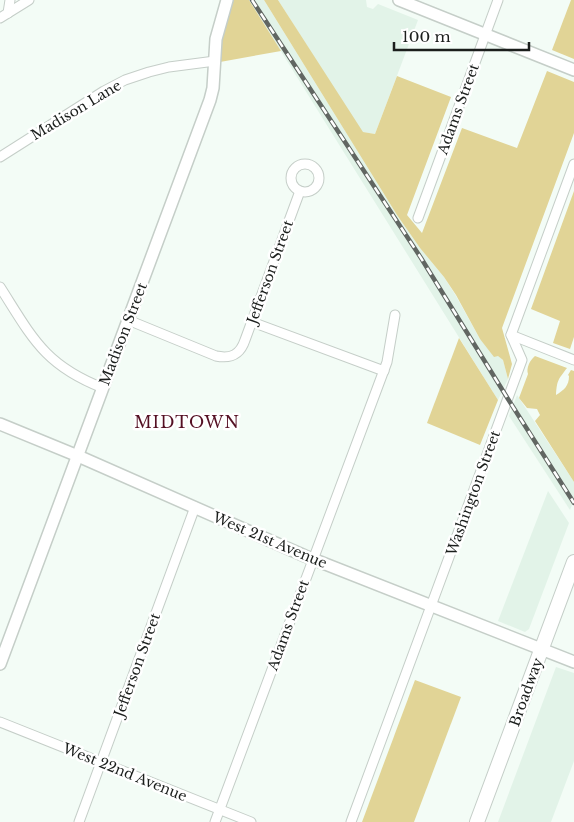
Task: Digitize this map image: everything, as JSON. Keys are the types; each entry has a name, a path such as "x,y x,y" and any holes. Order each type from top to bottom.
{"main road":[{"name":"Broadway","path":"477,822 574,562"}],"street":[{"path":"4,16 10,0"},
{"path":"4,16 29,0"},
{"name":"Madison Street","path":"0,664 210,100 213,88 218,28 226,0"},
{"path":"398,0 574,70"},
{"name":"Adams Street","path":"418,218 498,0"},
{"name":"Madison Lane","path":"0,157 104,91 126,80 169,67 215,61"},
{"path":"574,164 511,335 574,360"},
{"name":"Jefferson Street","path":"128,320 216,356 230,357 240,352 300,191"},
{"path":"0,287 29,334 53,360 68,372 103,388"},
{"name":"Adams Street","path":"215,822 384,371 391,344 395,315"},
{"path":"252,322 384,371"},
{"name":"Washington Street","path":"351,822 522,360 511,335"},
{"name":"West 21st Avenue","path":"0,424 78,456 312,559 574,662"},
{"name":"Jefferson Street","path":"78,822 195,507"},
{"name":"West 22nd Avenue","path":"0,722 251,822"}],"shaded area":[{"path":"232,0 249,0 281,51 220,62 221,37"},
{"path":"249,0 264,0 397,215 420,248 444,277 480,339 503,360 508,379 498,400"},
{"path":"264,0 278,0 363,132 375,134 397,76 451,97 407,215 422,233 462,128 517,148 547,71 574,82 574,133 502,328 512,364 508,379 503,360 498,356 494,357 480,339 444,277 420,248 397,215"},
{"path":"278,0 366,0 367,7 373,9 378,4 418,20 375,134 362,132"},
{"path":"571,0 574,0 574,59 552,50"},
{"path":"574,191 574,337 570,349 553,343 560,321 531,309"},
{"path":"459,338 498,400 480,445 427,423"},
{"path":"535,356 567,368 558,380 556,395 566,387 569,379 568,375 571,370 574,371 574,482 535,421 540,415 537,409 527,408 519,398 528,374 529,364"},
{"path":"517,395 574,482 574,500 570,510 509,416"},
{"path":"548,491 569,523 529,629 525,632 498,621"},
{"path":"556,667 574,673 574,761 551,822 498,822"},
{"path":"415,680 461,697 414,822 362,822"}],"railway":[{"path":"252,0 421,258 574,503"}],"district":[{"name":"MIDTOWN","path":"187,422"}]}
